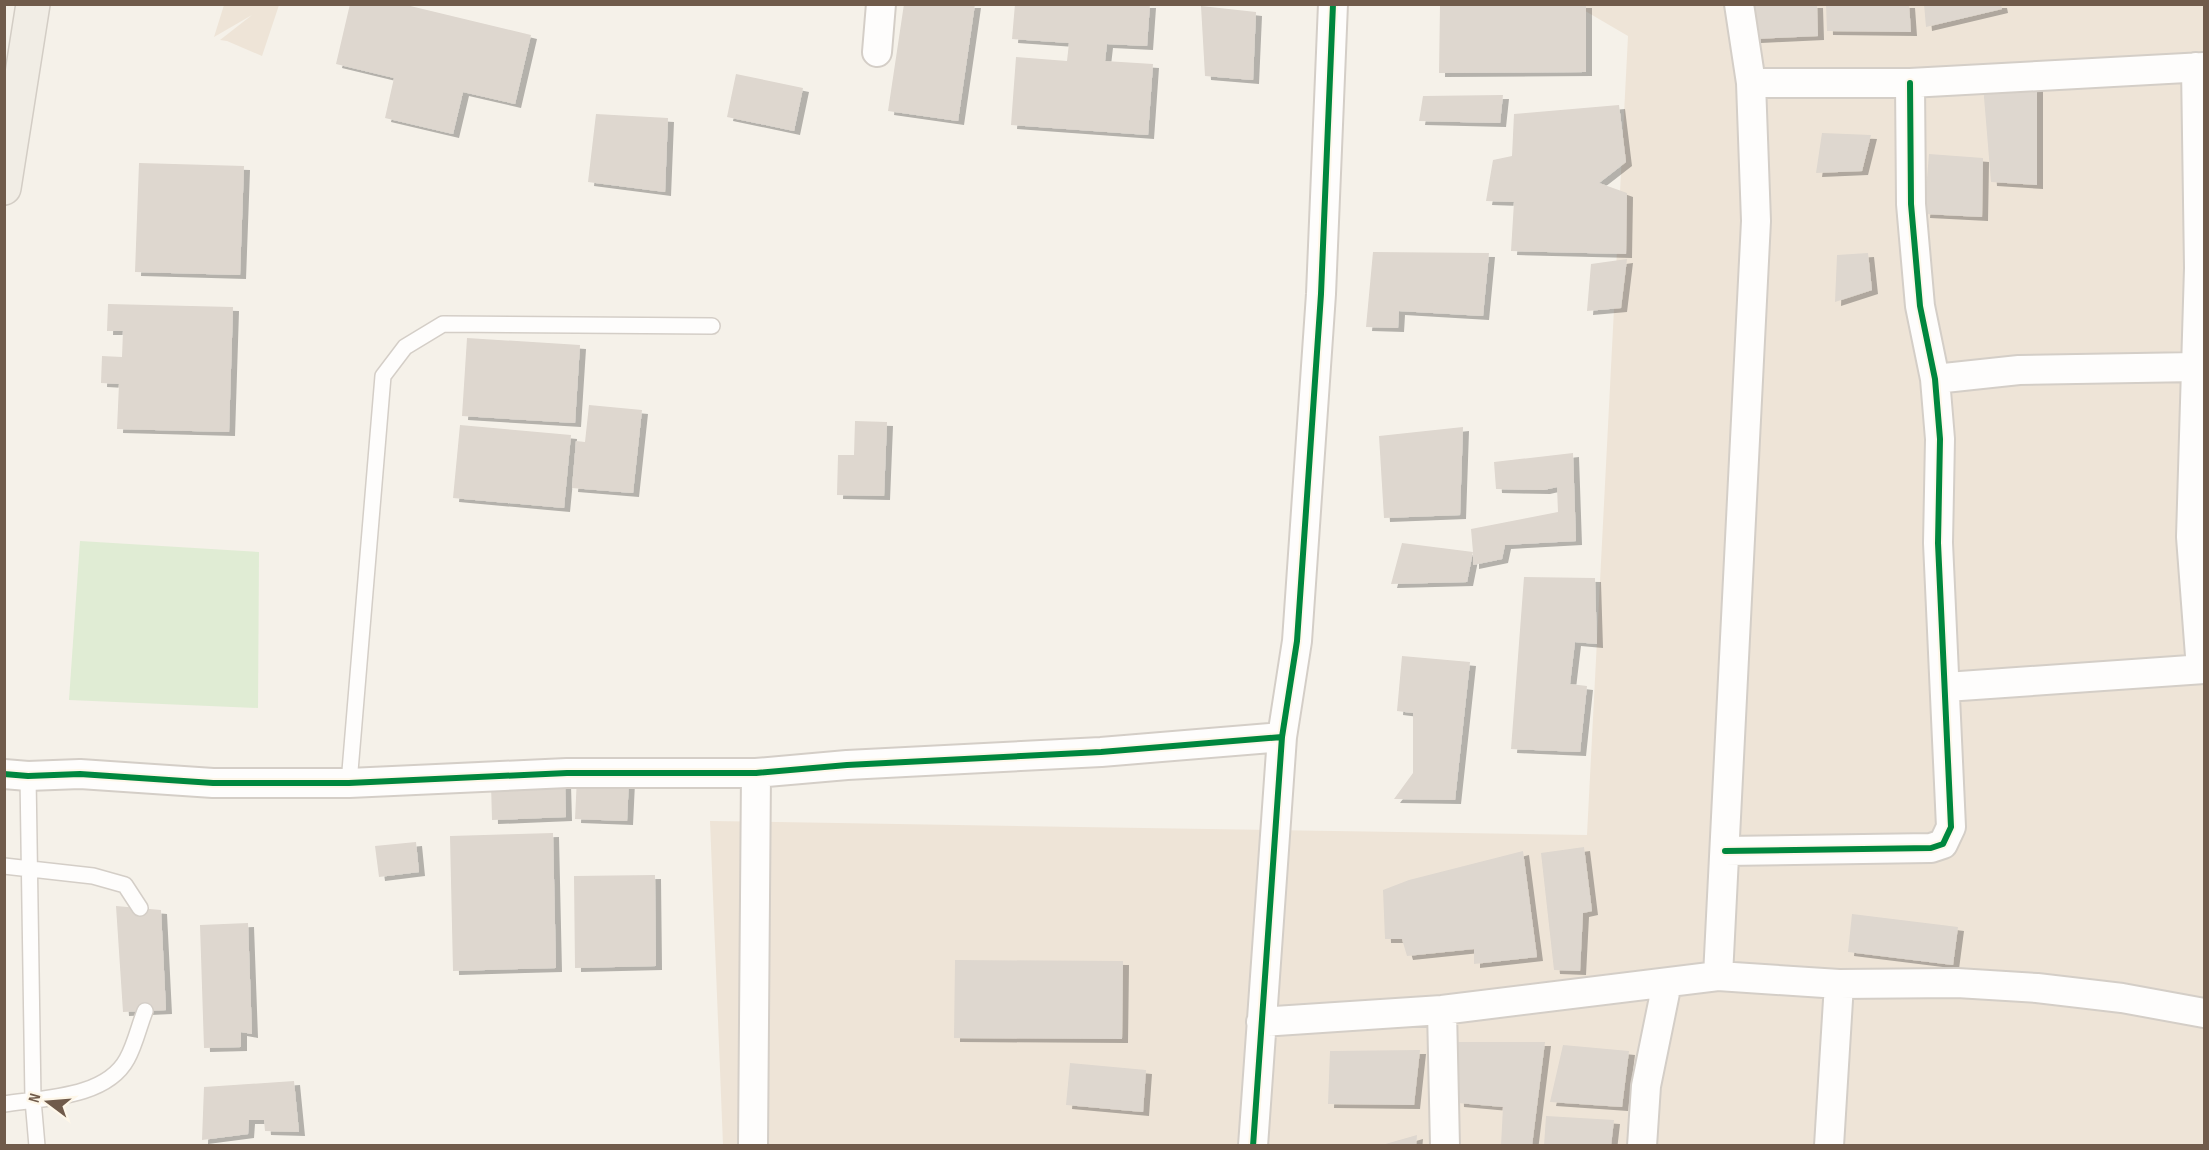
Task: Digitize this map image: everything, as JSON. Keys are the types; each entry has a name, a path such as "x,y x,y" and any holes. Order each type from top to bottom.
{"main road":[{"path":"4,188 33,4"}],"street":[{"path":"877,52 881,4"},
{"path":"1253,1146 1282,737 1297,641 1320,306 1333,4"},
{"path":"1718,976 1756,221 1751,83 1739,4"},
{"path":"1751,83 1910,83 2200,67 2202,268 2190,537 2203,669 1946,687"},
{"path":"1725,851 1931,848 1943,844 1951,827 1938,543 1940,439 1935,379 1920,306 1911,204 1910,83"},
{"path":"1935,379 2019,370 2196,367"},
{"path":"16,775 80,774 213,783 349,783 567,773 756,773 847,765 1101,752 1282,737"},
{"path":"753,1146 756,773"},
{"path":"1261,1022 1442,1011 1718,976 1839,984 1957,983 2037,988 2122,998 2205,1013"},
{"path":"1642,1146 1646,1086 1666,983"},
{"path":"1829,1146 1839,984"},
{"path":"1442,1011 1445,1146"}],"lane":[{"path":"349,783 383,375 405,347 443,324 712,326"},
{"path":"16,775 30,869 33,1100 37,1146"},
{"path":"4,866 93,876 125,885 140,908"},
{"path":"4,1104 77,1094 103,1083 126,1061 145,1011"}],"shaded area":[{"path":"224,5 279,5 262,56 220,40 252,15 214,37"},
{"path":"1575,5 2204,5 2204,1145 723,1145 710,821 1587,835 1628,36"}],"green space":[{"path":"80,541 259,552 258,708 69,700"}],"building":[{"path":"350,4 402,4 531,35 515,104 463,92 453,134 385,118 394,78 336,64"},
{"path":"904,4 975,4 958,121 888,111"},
{"path":"1015,4 1150,4 1147,46 1107,44 1105,61 1153,64 1148,135 1011,125 1016,57 1067,61 1069,43 1012,39"},
{"path":"1440,4 1586,4 1586,72 1439,73"},
{"path":"1751,4 1817,4 1818,36 1755,39"},
{"path":"1826,4 1909,4 1911,32 1827,31"},
{"path":"1924,4 2001,4 2002,9 1926,27"},
{"path":"1201,6 1256,12 1253,80 1205,76"},
{"path":"736,74 803,88 794,131 727,117"},
{"path":"2037,82 2037,185 1991,182 1983,85"},
{"path":"1503,95 1500,123 1419,121 1423,96"},
{"path":"1619,105 1626,162 1599,183 1627,193 1626,254 1511,251 1514,202 1486,201 1493,160 1512,156 1514,114"},
{"path":"596,114 668,118 665,192 588,182"},
{"path":"1822,133 1871,135 1862,171 1816,173"},
{"path":"1929,154 1983,158 1982,217 1924,214"},
{"path":"139,163 244,166 240,275 135,272"},
{"path":"1373,252 1489,253 1483,316 1399,311 1398,328 1366,327"},
{"path":"1868,253 1872,290 1835,302 1837,255"},
{"path":"1627,259 1621,308 1587,311 1591,264"},
{"path":"108,304 233,307 229,432 117,429 119,384 101,383 102,356 122,357 123,331 107,331"},
{"path":"467,338 580,345 575,423 462,416"},
{"path":"589,405 642,410 633,493 572,488 576,441 585,442"},
{"path":"855,421 887,422 884,496 837,495 838,455 854,455"},
{"path":"460,425 571,435 564,508 453,498"},
{"path":"1463,427 1460,515 1384,518 1379,436"},
{"path":"1573,453 1576,541 1505,545 1502,559 1473,565 1471,529 1558,512 1557,487 1544,490 1496,489 1494,462"},
{"path":"1402,543 1473,552 1467,582 1391,584"},
{"path":"1524,577 1595,578 1597,644 1575,642 1570,684 1587,686 1580,752 1511,749"},
{"path":"1402,656 1470,662 1455,800 1394,799 1413,773 1413,713 1397,711"},
{"path":"577,777 629,779 627,821 575,819"},
{"path":"565,781 566,817 492,820 491,784"},
{"path":"553,833 556,968 453,971 450,836"},
{"path":"416,842 419,872 379,877 375,846"},
{"path":"1584,847 1592,911 1583,913 1580,971 1554,970 1541,853"},
{"path":"1523,851 1537,957 1474,964 1474,949 1407,956 1402,939 1385,939 1383,890 1409,880"},
{"path":"655,875 656,966 575,968 574,876"},
{"path":"116,906 161,910 166,1010 123,1012"},
{"path":"1852,914 1958,927 1953,965 1848,952"},
{"path":"248,923 252,1034 241,1032 241,1047 204,1048 200,925"},
{"path":"955,960 1123,961 1122,1039 954,1038"},
{"path":"1455,1042 1545,1042 1532,1146 1501,1146 1503,1107 1458,1103"},
{"path":"1563,1045 1629,1051 1622,1107 1550,1102"},
{"path":"1420,1050 1414,1105 1328,1104 1330,1051"},
{"path":"1070,1063 1146,1070 1143,1112 1066,1105"},
{"path":"294,1081 299,1132 265,1131 264,1120 249,1120 248,1134 202,1140 204,1087"},
{"path":"1546,1116 1614,1120 1611,1146 1544,1146"},
{"path":"1417,1135 1416,1146 1382,1146 1382,1145"}],"cycle path":[{"path":"1253,1146 1282,737 1297,641 1321,294 1333,4"},
{"path":"1725,851 1931,848 1943,844 1951,827 1938,543 1940,439 1935,379 1920,306 1911,204 1910,83"},
{"path":"4,774 28,776 80,774 213,783 349,783 567,773 756,773 847,765 1101,752 1282,737"}]}
